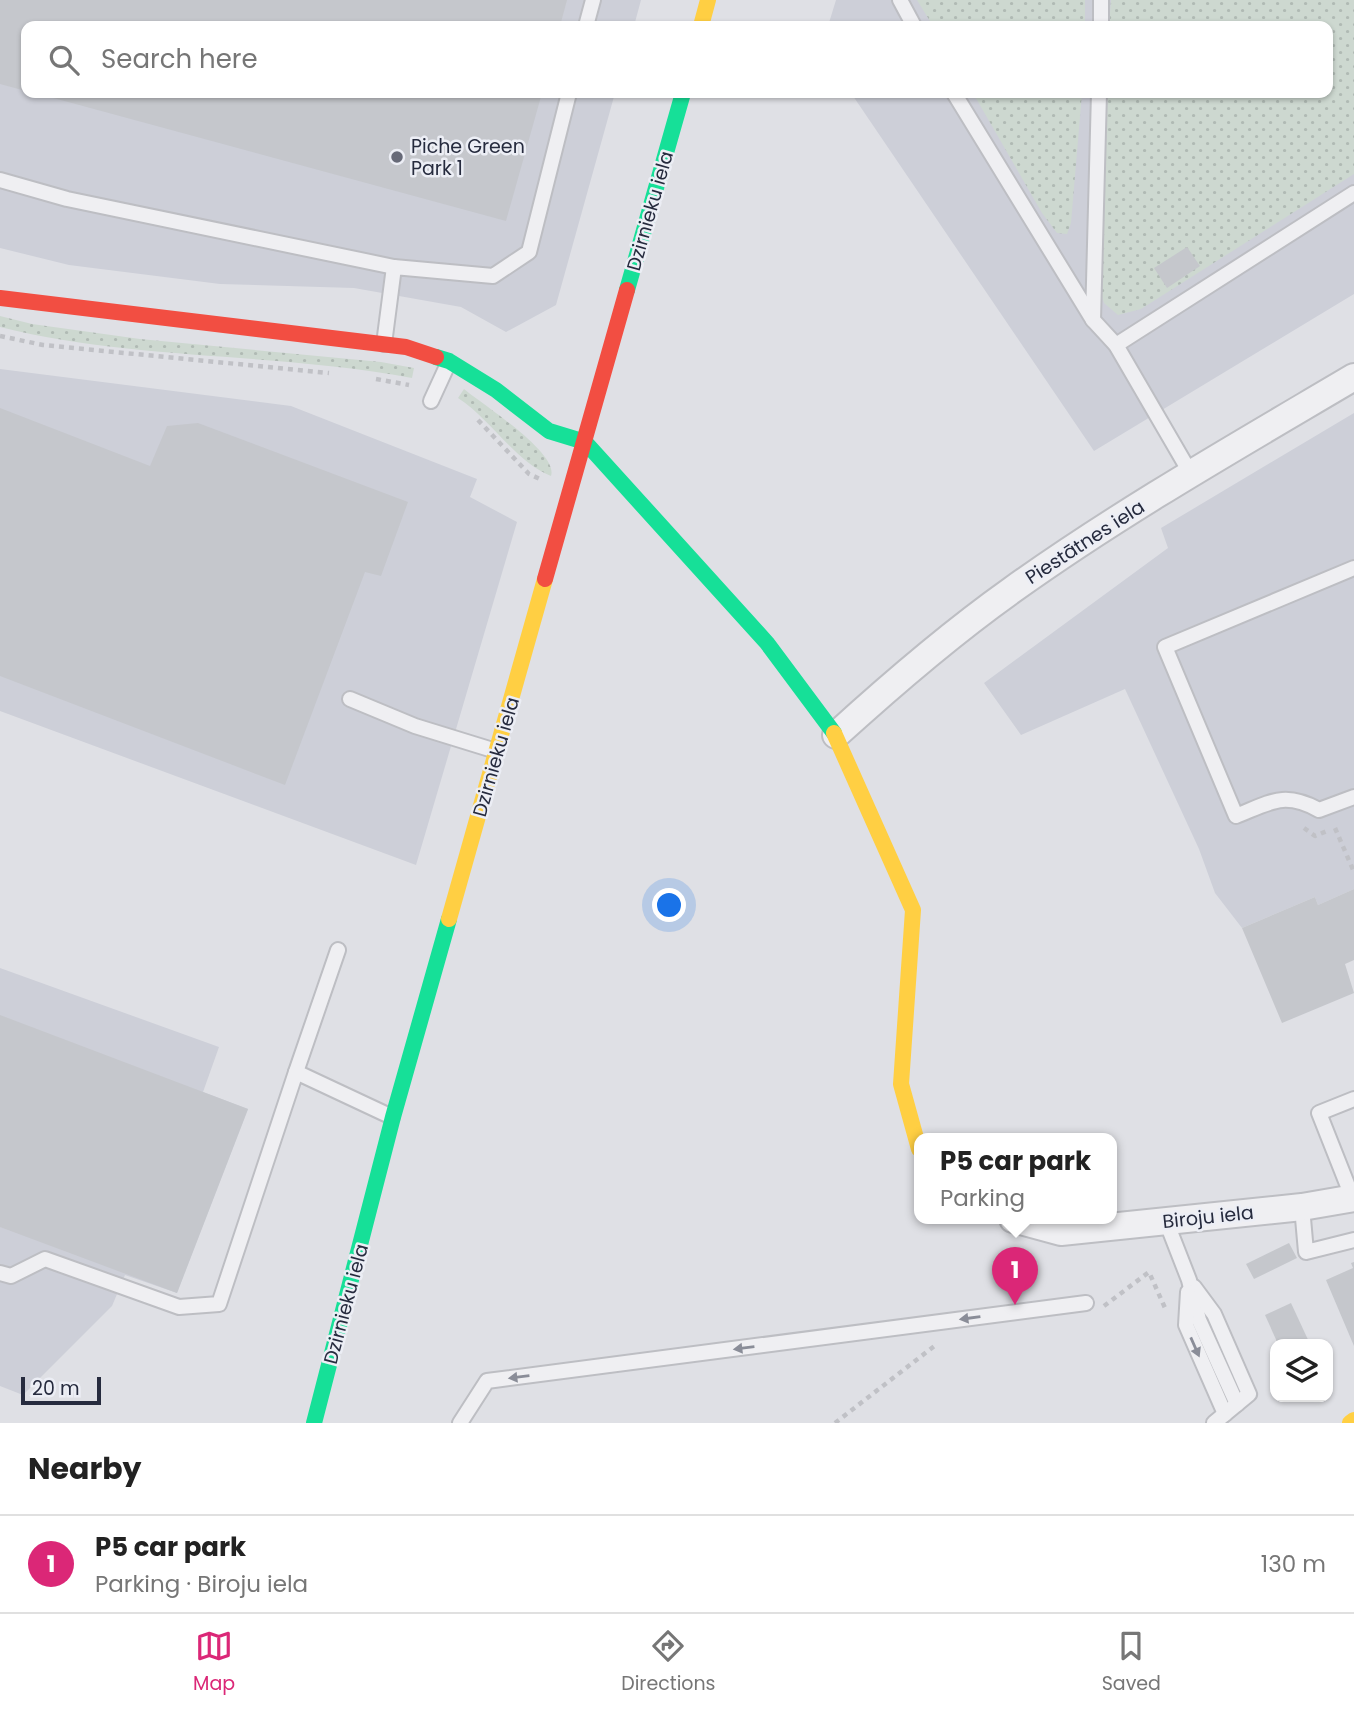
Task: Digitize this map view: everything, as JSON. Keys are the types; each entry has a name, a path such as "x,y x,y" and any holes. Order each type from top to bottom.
{"street":[{"path":"702,21 708,0"},
{"name":"Dzirnieku iela","path":"314,1423 393,1117 682,98"},
{"path":"0,298 406,347 449,361 496,390 549,431 585,442 767,643 836,735 913,910 901,1084 915,1133"},
{"name":"Piestātnes iela","path":"836,735 889,687 1011,590 1191,474 1354,377"},
{"name":"Biroju iela","path":"1031,1224 1061,1232 1302,1208 1353,1198"}],"lane":[{"path":"587,21 593,0"},
{"path":"900,0 911,21"},
{"path":"1101,0 1101,21"},
{"path":"0,180 67,199 394,267 493,276 529,251 568,98"},
{"path":"957,98 1093,320 1116,345 1191,474"},
{"path":"1093,320 1099,98"},
{"path":"1116,345 1354,193"},
{"path":"384,346 394,267"},
{"path":"433,397 449,361"},
{"path":"1354,568 1165,647 1236,816 1276,799 1300,800 1320,810 1354,797"},
{"path":"350,699 415,726 498,751"},
{"path":"0,1273 10,1276 45,1259 178,1307 219,1304 338,950"},
{"path":"296,1072 393,1117"},
{"path":"1353,1198 1319,1113 1354,1099"},
{"path":"1302,1208 1306,1252 1354,1240"},
{"path":"1166,1221 1189,1280 1199,1320 1237,1404"},
{"path":"1189,1280 1214,1314 1249,1394 1219,1418 1186,1325 1189,1280"},
{"path":"460,1423 487,1381 1086,1303"}],"path":[{"path":"0,336 43,345 340,374"},
{"path":"367,377 421,387 433,397"},
{"path":"475,417 530,474 543,480"},
{"path":"1335,828 1354,872"},
{"path":"835,1423 938,1343"}],"shaded area":[{"path":"0,0 641,0 635,21 21,21 21,98 614,98 556,305 506,332 461,307 354,288 220,284 69,265 0,248"},
{"path":"836,0 1354,0 1354,294 1094,451 854,98 1333,98 1333,21 830,21"},
{"path":"917,0 1085,0 1085,21 930,21"},
{"path":"1111,0 1354,0 1354,174 1141,309 1118,315 1104,303 1097,279 1106,98 1333,98 1333,21 1109,21"},
{"path":"976,98 1082,98 1071,223 1067,234 1057,233 1042,213"},
{"path":"0,316 32,324 140,339 381,362 414,368 412,378 309,364 102,346 0,327"},
{"path":"0,369 291,406 477,479 470,497 517,522 416,865 0,711"},
{"path":"464,389 532,442 550,466 551,476 514,451 482,417 458,398"},
{"path":"1354,413 1354,889 1318,905 1315,897 1242,928 1215,893 1199,849 1125,689 1021,735 984,683 1168,548 1161,528"},
{"path":"0,968 219,1047 203,1092 248,1109 177,1293 125,1275 112,1306 23,1395 0,1386"}],"building":[{"path":"0,0 567,0 561,21 21,21 21,90 0,84"},
{"name":"Piche Green Park 1","path":"53,98 541,98 506,221"},
{"path":"1187,247 1200,266 1167,288 1154,268"},
{"path":"0,408 150,466 167,426 198,423 408,502 381,576 365,572 285,785 0,676"},
{"path":"1354,889 1354,960 1345,964 1354,993 1282,1023 1242,928 1315,897 1318,905"},
{"path":"0,1015 248,1109 177,1293 0,1227"},
{"path":"1289,1243 1297,1258 1254,1279 1246,1264"},
{"path":"1354,1262 1354,1346 1326,1280 1353,1268 1351,1263"},
{"path":"1291,1303 1308,1339 1276,1339 1265,1315"}],"traffic: fast":[{"path":"627,290 682,98"},
{"path":"436,357 449,361 496,390 549,431 585,442 767,643 834,733"},
{"path":"314,1423 393,1117 449,919"}],"traffic: slow":[{"path":"702,21 708,0"},
{"path":"449,919 545,579"},
{"path":"834,733 913,910 901,1084 915,1133"},
{"path":"1350,1423 1354,1420"}],"traffic: jam":[{"path":"545,579 627,290"},
{"path":"0,298 406,347 436,357"}],"place":[{"name":"Piche Green Park 1","path":"397,157"},
{"name":"P5 car park","path":"1015,1305"}]}
